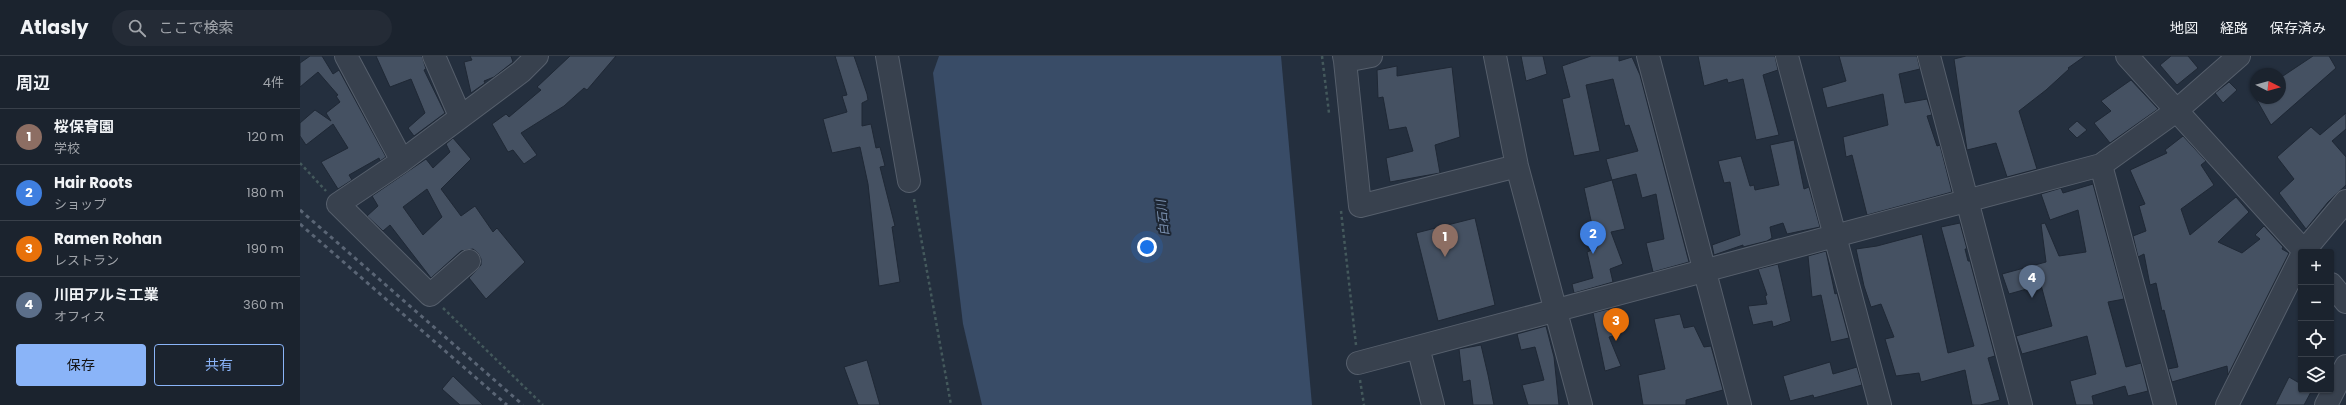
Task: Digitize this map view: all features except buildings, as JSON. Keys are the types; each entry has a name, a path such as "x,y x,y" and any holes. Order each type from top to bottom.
{"street":[{"path":"346,56 402,161"},
{"path":"434,56 460,116"},
{"path":"469,261 430,295 338,204 402,161 460,116 518,64 537,56"},
{"path":"887,56 911,188"},
{"path":"1371,56 1344,58 1360,206 1517,166"},
{"path":"1495,56 1517,166 1581,405"},
{"path":"1648,56 1740,405"},
{"path":"1787,56 1880,405"},
{"path":"1929,56 2021,405"},
{"path":"2127,56 2299,249"},
{"path":"1358,363 2101,165 2176,111 2239,56"},
{"path":"2101,165 2165,405"},
{"path":"2306,249 2346,201"},
{"path":"2227,405 2298,263"},
{"path":"2332,285 2346,302"},
{"path":"1418,347 1433,405"},
{"path":"2326,405 2346,366"}],"path":[{"path":"1322,56 1330,117"},
{"path":"300,163 338,204"},
{"path":"911,188 951,405"},
{"path":"1340,207 1364,405"},
{"path":"430,295 543,405"}],"water":[{"name":"白石川","path":"939,56 1281,56 1312,405 982,405 963,324 933,73"}],"railway":[{"path":"300,210 523,405"},
{"path":"300,224 507,405"}],"place":[{"name":"Hair Roots","path":"1593,254"},
{"name":"桜保育園","path":"1445,257"},
{"name":"川田アルミ工業","path":"2032,298"},
{"name":"Ramen Rohan","path":"1616,341"}]}
